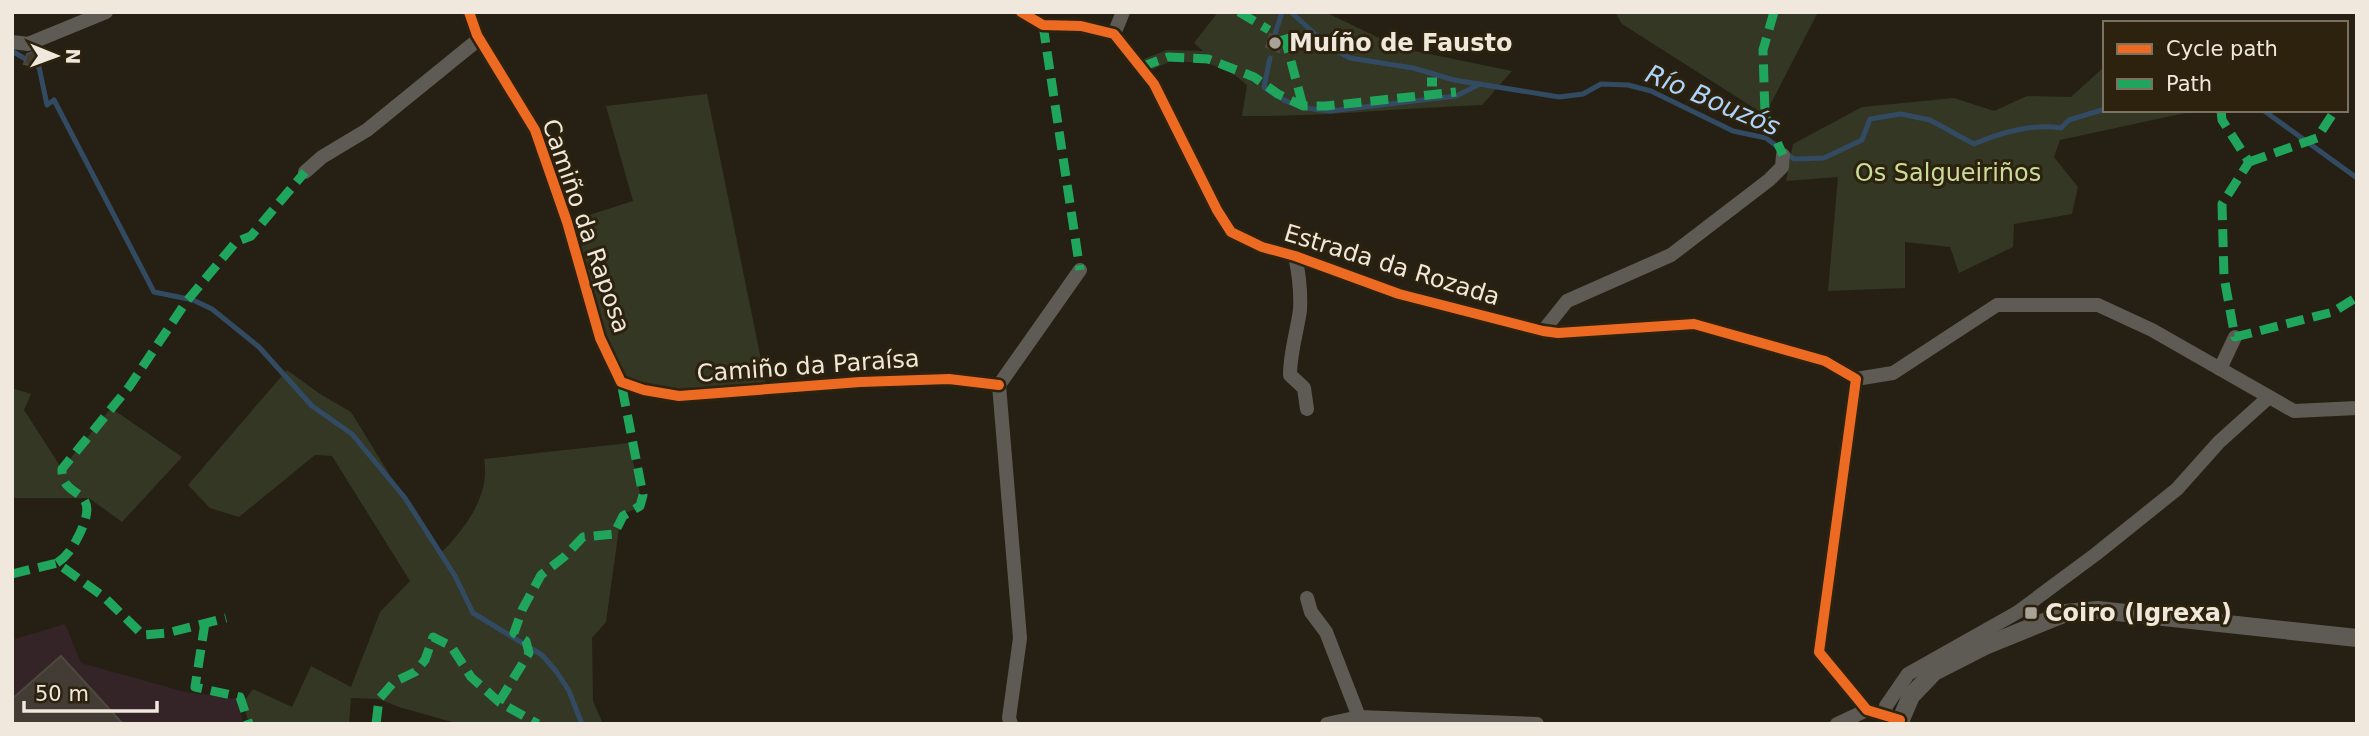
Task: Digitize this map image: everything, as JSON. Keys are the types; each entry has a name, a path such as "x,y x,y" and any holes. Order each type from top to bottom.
{"street":[{"path":"12,42 28,44 106,12"},
{"name":"Camiño da Raposa","path":"469,12 480,39 535,130 567,222 600,338 621,382"},
{"path":"1021,12 1043,25 1082,26 1114,34 1123,12"},
{"name":"Estrada da Rozada","path":"1114,34 1154,84 1217,210 1231,232 1262,247 1295,256 1399,294 1543,331 1558,333 1694,324 1825,361 1856,379"},
{"path":"305,172 322,157 366,130 480,39"},
{"path":"1543,331 1567,301 1671,255 1769,180 1782,167 1783,155"},
{"path":"1295,256 1300,278 1300,310 1290,355 1290,375 1304,388 1307,409"},
{"path":"1011,724 1009,718 1020,638 999,385 1080,270"},
{"path":"1895,720 1867,710 1819,652 1856,379 1893,373 1997,305 2098,305 2152,330 2294,411 2357,408"},
{"path":"2220,369 2235,337"},
{"name":"Camiño da Paraísa","path":"621,382 644,390 679,396 860,382 949,379 999,385"},
{"path":"1895,720 1885,706 1908,674 2018,612 2096,554 2178,489 2219,442 2269,397"},
{"path":"1307,598 1311,612 1326,632 1359,717"},
{"path":"1895,720 1934,672 1986,646 2066,613 2098,610 2357,638"},
{"path":"1837,724 1867,710"},
{"path":"1327,724 1359,717 1537,724"}],"shaded area":[{"path":"65,624 81,663 185,692 236,699 244,724 12,724 12,640"}],"green space":[{"path":"1218,12 1325,12 1400,48 1512,71 1482,105 1242,116 1247,85 1231,72 1207,63 1171,61 1145,73 1136,62 1167,50 1203,51 1194,43"},
{"path":"1615,12 1818,12 1765,115 1622,24"},
{"name":"Os Salgueiriños","path":"2103,68 2103,112 2190,112 2060,140 2054,157 2078,187 2072,214 2014,224 2013,247 1959,273 1950,247 1905,242 1905,288 1828,291 1838,177 1786,181 1793,144 1862,107 1954,98 1994,111 2027,96 2071,97"},
{"path":"707,94 767,389 679,396 621,382 567,222 633,201 606,106"},
{"path":"287,370 351,412 439,555 458,535 474,512 483,486 484,459 629,443 643,507 621,514 606,622 592,638 593,701 603,724 459,724 379,699 351,698 349,724 249,724 243,703 253,689 292,707 311,666 351,687 380,612 410,581 332,456 315,455 239,517 210,508 188,485"},
{"path":"12,388 31,394 24,410 62,469 111,408 182,457 122,522 89,498 12,498"}],"building":[{"name":"Muíño de Fausto","path":"1270,34 1283,38 1279,52 1266,47"},
{"path":"35,51 41,53 39,67 24,64 27,54"},
{"path":"61,656 123,724 12,724 12,699"}],"waterway":[{"path":"1275,34 1282,12"},
{"name":"Río Bouzós","path":"1291,12 1328,46 1350,58 1413,68 1454,80 1559,97 1583,94 1601,84 1628,85 1651,91 1733,131 1766,138 1794,159 1824,158 1862,140 1870,119 1901,114 1930,120 1974,144 2017,130 2061,128 2069,120 2103,110"},
{"path":"12,51 39,67 47,105 54,100 154,292 193,300 212,309 259,347 312,406 352,434 405,498 455,576 473,613 542,655 569,691 582,724"},
{"path":"1270,58 1264,87 1287,102 1321,110 1456,96 1480,84"},
{"name":"Río Bouzós","path":"2266,112 2357,178"}],"marked path":[{"path":"1239,12 1269,30"},
{"path":"1774,12 1763,50 1765,115 1783,155"},
{"path":"1043,25 1080,270"},
{"path":"1284,35 1303,106"},
{"path":"1141,67 1168,57 1208,59 1254,77 1278,94 1303,106 1456,92"},
{"path":"1427,82 1437,82"},
{"path":"2221,112 2222,120 2249,162 2222,204 2224,277 2235,337 2333,312 2357,297"},
{"path":"2249,162 2317,138 2332,115"},
{"path":"57,563 76,542 86,518 87,507 84,500 63,479 62,469 129,387 186,302 236,242 251,236 305,172"},
{"path":"499,702 529,653 526,641 514,633 522,610 541,575 583,537 614,534 623,516 640,506 643,495 621,382"},
{"path":"12,574 57,563 104,597 143,635 167,633 226,618"},
{"path":"205,623 195,687 240,697 249,724"},
{"path":"376,724 379,699 394,682 415,672 425,660 433,637 451,646 471,677 499,702 538,724"}],"cycle path":[{"path":"469,12 477,35 535,130 567,222 600,338 621,382 644,390 679,396 860,382 949,379 999,385"},
{"path":"1021,12 1043,25 1081,26 1114,34 1154,84 1217,210 1231,232 1262,247 1295,256 1399,294 1543,331 1558,333 1694,324 1825,361 1856,379 1819,652 1867,710 1900,720"}],"place":[{"name":"Muíño de Fausto","path":"1275,43"},
{"name":"Coiro (Igrexa)","path":"2031,613"}]}
